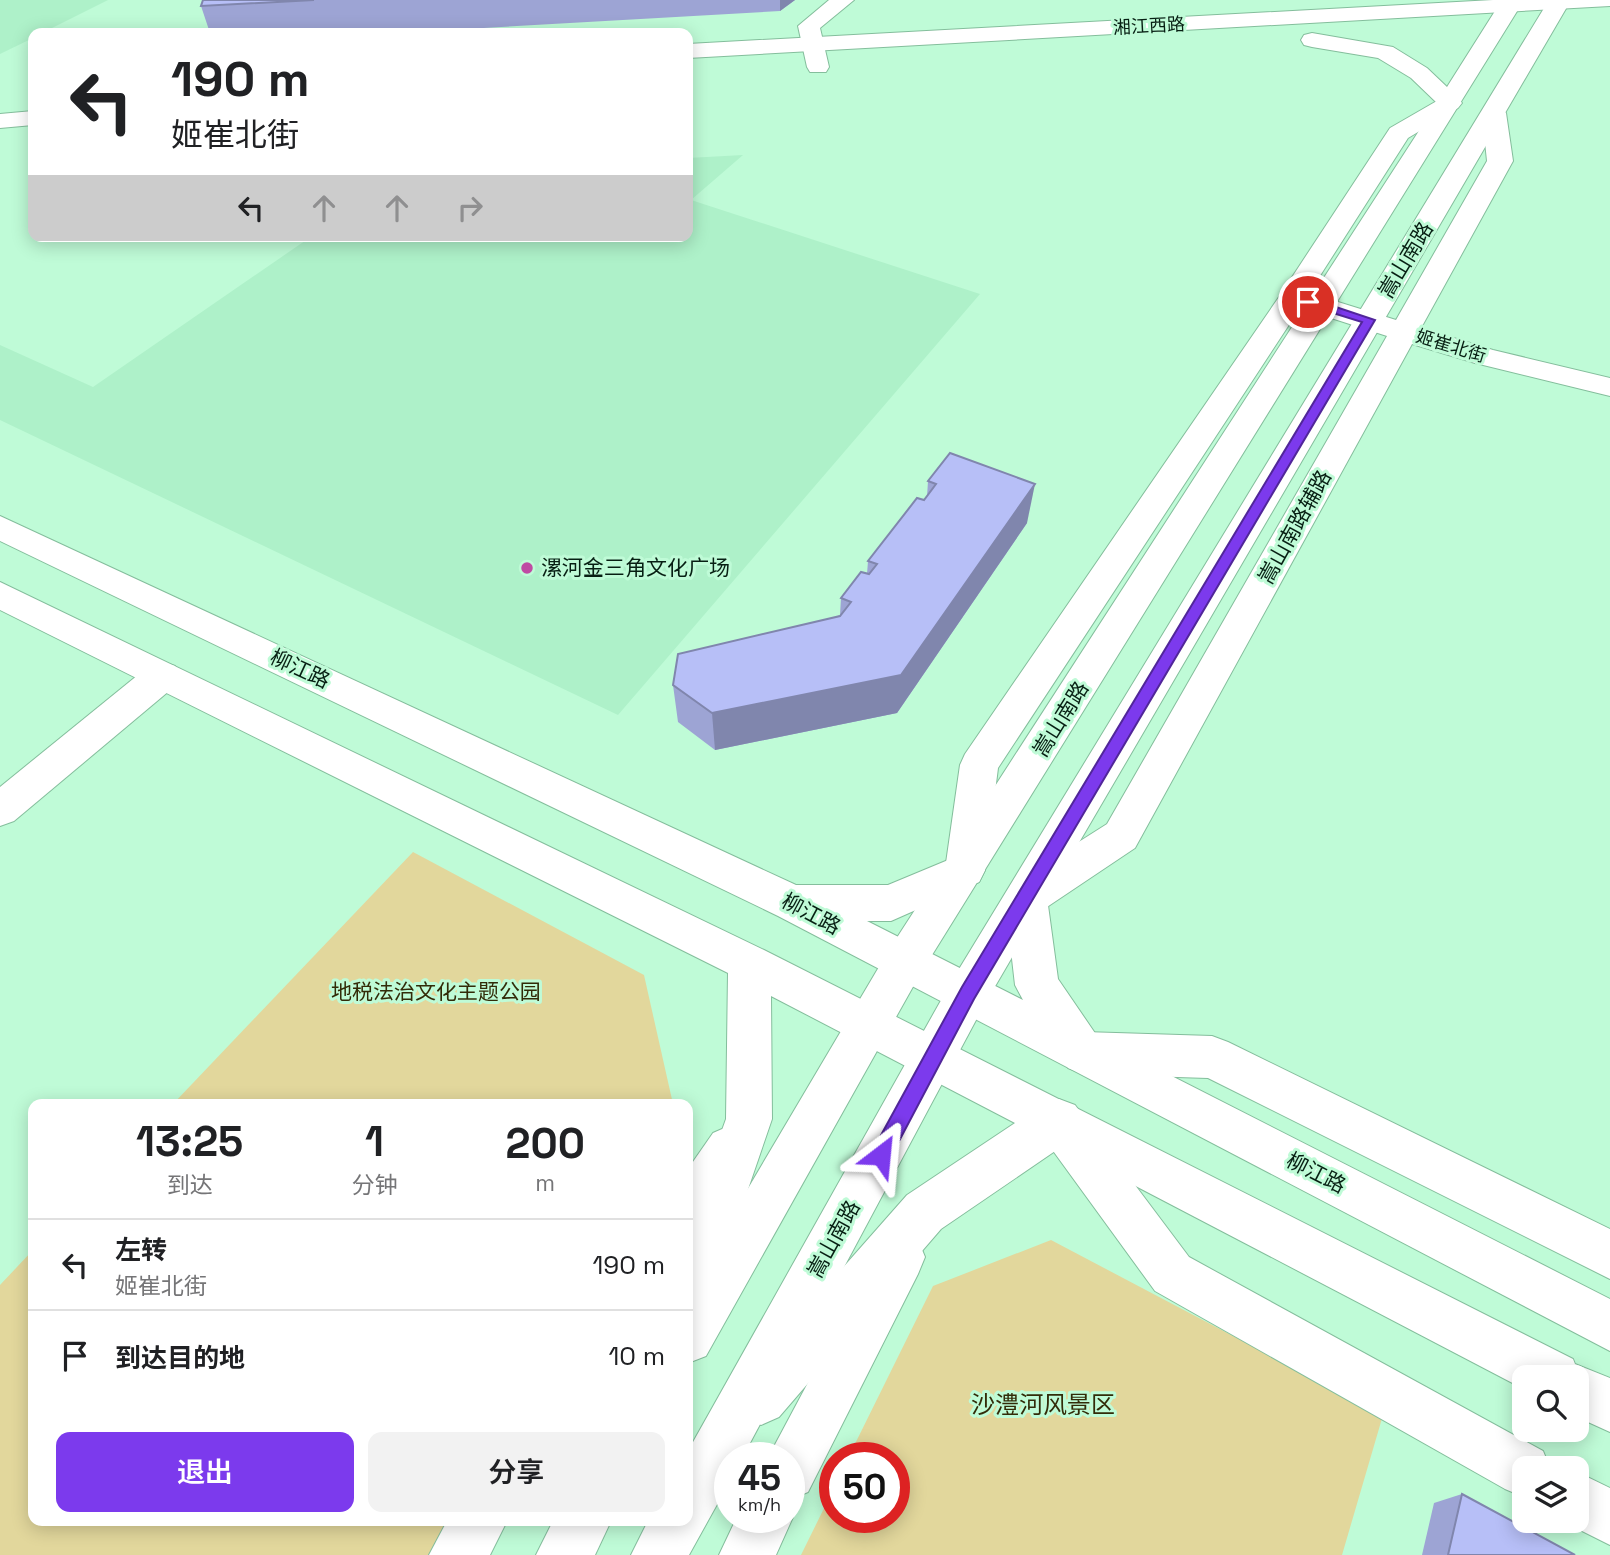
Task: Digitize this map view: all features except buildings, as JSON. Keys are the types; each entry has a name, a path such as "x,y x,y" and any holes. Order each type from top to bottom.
{"street":[{"path":"818,67 809,26 843,0"},
{"name":"湘江西路","path":"693,51 1558,16 1610,0"},
{"name":"湘江西路","path":"1494,19 1558,16"},
{"name":"嵩山南路","path":"722,1442 968,993 1494,113 1558,16"},
{"path":"793,903 891,903 965,870 979,765 1308,302 1399,133 1450,103 1494,19"},
{"path":"1284,42 1409,36"},
{"path":"1312,40 1385,52 1419,73 1450,103"},
{"path":"792,68 846,65"},
{"name":"嵩山南路辅路","path":"1026,898 1121,836 1500,161 1494,113"},
{"path":"0,121 28,118"},
{"name":"嵩山南路","path":"693,1329 904,963 965,870 1308,302"},
{"name":"姬崔北街","path":"1308,302 1485,357 1610,387"},
{"name":"柳江路","path":"0,527 793,903 904,963 968,993 1610,1325"},
{"path":"0,595 749,963 1532,1365"},
{"path":"0,810 162,676"},
{"path":"1026,898 1037,985 1084,1053 1212,1057 1610,1255"},
{"path":"693,1280 749,1119 749,963"},
{"path":"693,1203 749,1119"},
{"path":"723,1442 924,1212 1059,1121"},
{"path":"1059,1121 1172,1274 1512,1463"},
{"path":"805,1442 924,1212"},
{"path":"1589,1395 1610,1406"},
{"name":"嵩山南路","path":"693,1495 714,1456"},
{"path":"1589,1506 1610,1518"},
{"path":"457,1555 477,1526"},
{"path":"564,1555 580,1526"},
{"path":"659,1555 675,1526"},
{"path":"747,1555 758,1533"}],"shaded area":[{"path":"0,0 108,0 52,28 28,28 28,40 0,54"},
{"name":"漯河金三角文化广场","path":"743,155 693,198 693,158"},
{"name":"漯河金三角文化广场","path":"693,201 980,294 618,715 0,420 0,345 93,387 303,242 693,242"}],"green space":[{"name":"地税法治文化主题公园","path":"413,852 644,975 672,1099 178,1099"},
{"name":"沙澧河风景区","path":"1051,1240 1383,1415 1342,1555 801,1555 819,1518 819,1533 910,1533 910,1442 856,1442 933,1286"},
{"path":"28,1255 28,1526 469,1526 491,1542 482,1555 0,1555 0,1285"}],"place":[{"name":"漯河金三角文化广场","path":"527,568"}],"route":[{"path":"881,1155 968,993 1369,320 1308,302"}]}
